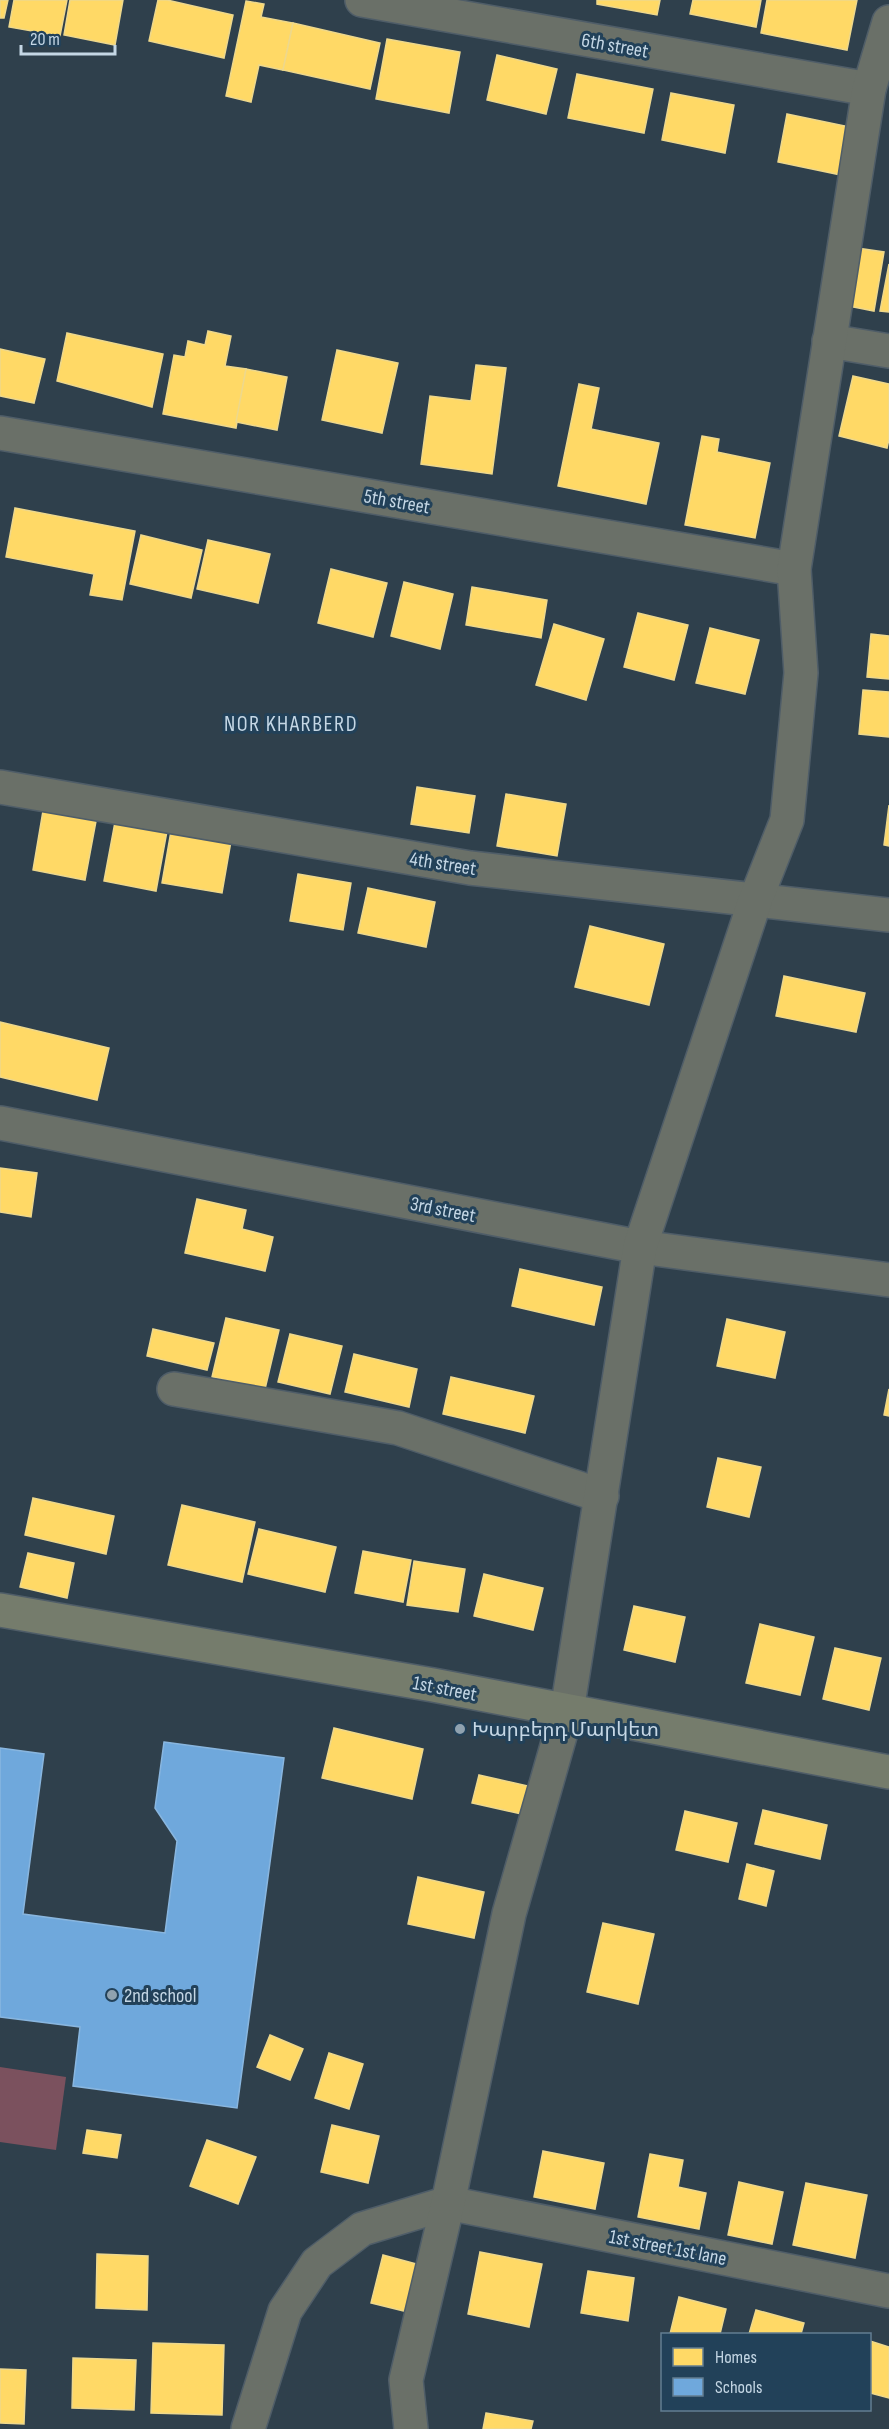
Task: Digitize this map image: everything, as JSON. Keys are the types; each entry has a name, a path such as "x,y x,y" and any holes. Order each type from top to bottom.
{"main road":[{"name":"1st street","path":"0,1610 421,1683 889,1772"}],"street":[{"name":"6th street","path":"362,0 869,90"},
{"path":"411,2429 406,2380 448,2203 509,1914 567,1711 640,1247 755,901 787,820 801,673 794,569 869,90 889,22"},
{"path":"829,341 889,351"},
{"name":"5th street","path":"0,433 794,569"},
{"name":"4th street","path":"0,787 470,868 889,915"},
{"name":"3rd street","path":"0,1123 640,1247 889,1280"},
{"path":"174,1389 398,1428 602,1496"},
{"path":"248,2429 285,2310 317,2263 362,2229 448,2203"},
{"name":"1st street 1st lane","path":"448,2203 889,2292"}],"shaded area":[{"path":"0,2067 66,2077 56,2150 0,2142"}],"building: Homes":[{"path":"0,0 8,0 4,18 0,18"},
{"path":"14,0 67,0 60,36 9,27"},
{"path":"70,0 123,0 115,45 64,35"},
{"path":"158,0 233,15 224,58 149,41"},
{"path":"597,0 660,0 657,15 597,4"},
{"path":"693,0 761,0 756,27 690,14"},
{"path":"767,0 857,0 847,50 761,33"},
{"path":"246,1 264,4 261,17 293,23 283,70 259,65 251,102 226,96"},
{"path":"293,23 380,43 370,89 283,70"},
{"path":"387,39 460,52 449,113 376,99"},
{"path":"497,55 557,69 546,114 487,100"},
{"path":"577,74 653,89 644,133 568,118"},
{"path":"671,93 734,105 725,153 662,140"},
{"path":"787,114 850,127 841,175 778,162"},
{"path":"857,248 884,252 874,311 848,306"},
{"path":"889,264 889,312 880,311"},
{"path":"208,331 231,336 225,366 246,369 236,428 163,414 174,355 185,357 188,341 205,345"},
{"path":"67,333 163,354 152,407 57,381"},
{"path":"0,349 45,359 34,403 0,396"},
{"path":"337,350 398,363 382,433 322,420"},
{"path":"476,365 506,368 492,474 421,464 430,396 471,401"},
{"path":"246,369 287,377 277,430 236,422"},
{"path":"853,376 889,384 887,448 839,436"},
{"path":"579,384 599,388 591,429 659,443 646,504 558,486"},
{"path":"702,436 719,439 717,452 770,463 755,538 685,525"},
{"path":"15,508 135,531 122,600 90,595 94,574 6,557"},
{"path":"141,535 202,550 191,598 130,584"},
{"path":"208,540 270,554 258,603 197,589"},
{"path":"331,569 387,583 373,637 318,623"},
{"path":"404,582 453,594 440,649 391,636"},
{"path":"472,587 547,600 541,638 466,625"},
{"path":"638,613 688,625 674,680 624,667"},
{"path":"554,624 604,639 586,700 536,685"},
{"path":"710,628 759,640 745,694 696,683"},
{"path":"871,634 889,636 889,679 867,677"},
{"path":"863,690 889,692 889,737 859,734"},
{"path":"417,787 475,796 469,833 411,824"},
{"path":"506,794 566,804 557,856 497,846"},
{"path":"889,805 889,846 884,845"},
{"path":"43,811 96,821 85,880 33,870"},
{"path":"115,822 167,831 156,891 104,881"},
{"path":"171,831 231,841 222,893 162,883"},
{"path":"298,874 351,883 343,930 290,921"},
{"path":"368,888 435,902 426,947 358,933"},
{"path":"590,926 664,944 649,1005 575,987"},
{"path":"784,976 865,993 856,1032 776,1016"},
{"path":"0,1022 109,1048 97,1100 0,1077"},
{"path":"0,1168 37,1173 31,1217 0,1212"},
{"path":"197,1199 246,1210 242,1229 273,1237 265,1271 185,1253"},
{"path":"520,1269 602,1287 594,1325 512,1306"},
{"path":"226,1318 279,1330 265,1389 212,1377"},
{"path":"727,1319 785,1332 775,1378 717,1366"},
{"path":"153,1329 214,1343 207,1370 147,1356"},
{"path":"290,1334 342,1346 330,1394 278,1382"},
{"path":"354,1354 417,1369 409,1407 345,1392"},
{"path":"451,1377 534,1396 525,1433 443,1414"},
{"path":"889,1389 889,1416 884,1415"},
{"path":"718,1458 761,1467 749,1517 707,1507"},
{"path":"33,1498 114,1516 106,1554 25,1535"},
{"path":"182,1505 255,1522 242,1582 168,1565"},
{"path":"259,1529 336,1547 325,1592 248,1574"},
{"path":"363,1551 411,1560 403,1602 355,1593"},
{"path":"28,1553 74,1563 67,1598 20,1587"},
{"path":"414,1561 465,1569 458,1612 407,1605"},
{"path":"484,1574 543,1588 533,1630 474,1616"},
{"path":"634,1606 685,1617 675,1662 624,1650"},
{"path":"760,1624 814,1637 800,1695 746,1683"},
{"path":"835,1648 881,1658 869,1710 823,1699"},
{"path":"334,1728 423,1749 412,1799 322,1778"},
{"path":"479,1775 528,1786 522,1814 472,1803"},
{"path":"763,1810 827,1825 820,1859 755,1844"},
{"path":"685,1811 737,1823 728,1862 676,1850"},
{"path":"747,1864 774,1871 766,1906 739,1899"},
{"path":"418,1877 484,1892 474,1938 408,1924"},
{"path":"603,1923 654,1934 638,2004 587,1992"},
{"path":"270,2035 303,2049 290,2080 257,2067"},
{"path":"329,2053 363,2064 349,2109 315,2098"},
{"path":"332,2125 379,2136 368,2183 321,2172"},
{"path":"87,2130 121,2135 117,2158 83,2153"},
{"path":"207,2140 256,2157 238,2204 190,2186"},
{"path":"543,2151 604,2163 595,2209 534,2197"},
{"path":"650,2154 683,2160 678,2187 706,2193 699,2229 638,2217"},
{"path":"739,2182 783,2192 772,2244 728,2235"},
{"path":"806,2183 867,2195 855,2258 793,2245"},
{"path":"480,2252 542,2264 529,2327 468,2314"},
{"path":"97,2254 148,2256 147,2310 96,2308"},
{"path":"383,2255 424,2266 412,2313 371,2303"},
{"path":"588,2271 634,2278 628,2321 581,2313"},
{"path":"679,2297 726,2309 720,2333 670,2333"},
{"path":"756,2310 804,2323 801,2333 749,2333"},
{"path":"871,2341 889,2347 889,2398 871,2393"},
{"path":"153,2343 224,2345 222,2415 151,2413"},
{"path":"73,2358 136,2360 134,2410 72,2408"},
{"path":"0,2369 26,2370 24,2424 0,2423"},
{"path":"486,2413 533,2421 531,2429 483,2429"}],"building: Schools":[{"path":"164,1742 284,1758 237,2108 73,2086 80,2027 0,2017 0,1748 44,1754 23,1914 165,1933 177,1841 155,1808"}],"place":[{"name":"Խարբերդ Մարկետ","path":"460,1729"},
{"name":"2nd school","path":"112,1995"}],"district":[{"name":"NOR KHARBERD","path":"291,723"}]}
